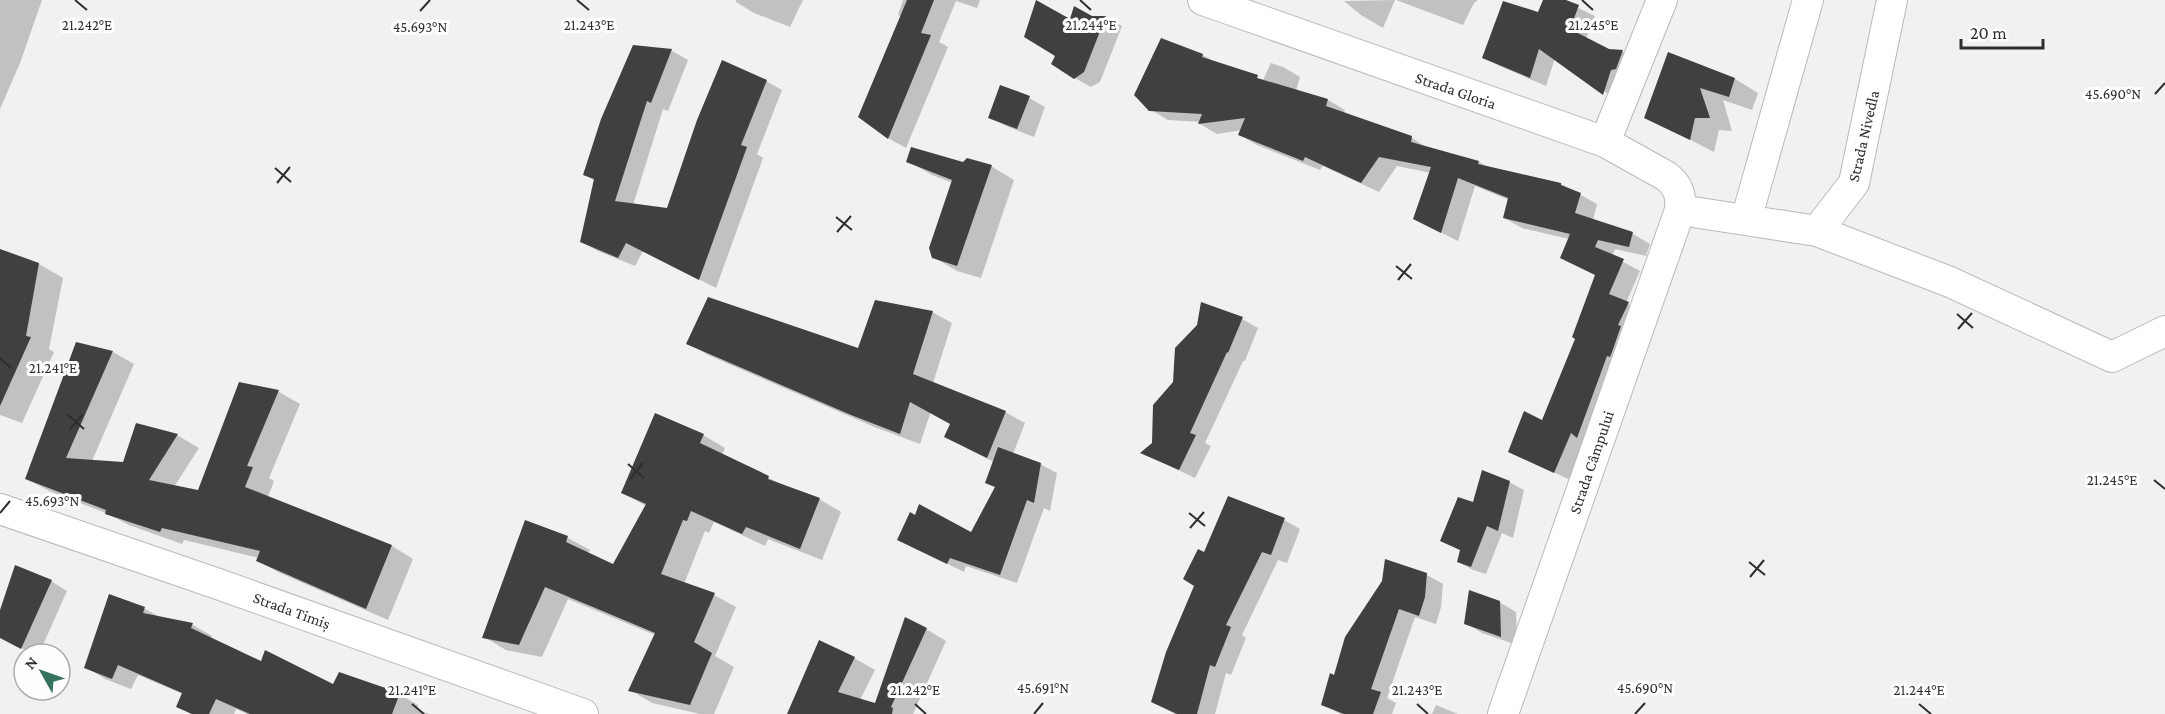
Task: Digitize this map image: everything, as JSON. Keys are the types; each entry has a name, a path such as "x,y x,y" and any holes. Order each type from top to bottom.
{"street":[{"name":"Strada Gloria","path":"1203,0 1605,142 1675,182 1681,194 1680,210"},
{"path":"1605,142 1662,0"},
{"path":"1746,220 1808,0"},
{"name":"Strada Nivedla","path":"1817,231 1854,183 1892,0"},
{"path":"1680,210 1817,231 1950,282 2112,357 2165,331"},
{"name":"Strada Câmpului","path":"1503,714 1680,210"},
{"name":"Strada Timiș","path":"0,509 219,584 583,714"}],"building":[{"path":"907,0 934,0 921,33 931,35 888,139 858,117"},
{"path":"1036,0 1070,19 1074,6 1092,16 1106,16 1084,72 1074,79 1051,64 1055,56 1024,37"},
{"path":"1543,0 1566,0 1579,5 1570,29 1609,49 1623,50 1616,69 1611,70 1603,95 1539,49 1530,78 1482,58 1503,1 1538,12"},
{"path":"1161,38 1203,54 1202,57 1258,75 1257,78 1328,99 1326,106 1412,136 1411,142 1479,161 1478,164 1561,183 1581,193 1575,213 1633,232 1629,247 1598,240 1595,247 1624,259 1609,294 1629,302 1618,325 1621,326 1612,352 1610,357 1607,356 1577,438 1571,433 1554,473 1508,452 1524,411 1542,420 1575,339 1572,337 1595,275 1560,258 1570,234 1503,218 1508,198 1458,178 1441,233 1413,219 1431,167 1379,157 1361,183 1305,157 1303,161 1238,135 1245,118 1198,124 1202,114 1149,111 1134,95"},
{"path":"633,45 672,49 651,103 647,101 615,201 667,208 697,120 722,60 767,80 741,145 747,147 699,280 626,243 618,258 580,242 594,179 583,175 601,119"},
{"path":"1668,52 1735,78 1729,97 1700,88 1710,118 1695,118 1690,140 1644,118"},
{"path":"1000,85 1030,96 1017,129 988,118"},
{"path":"911,147 963,162 967,158 992,165 957,266 932,258 929,248 952,180 906,162"},
{"path":"0,249 39,263 26,336 31,337 0,406"},
{"path":"708,297 858,348 875,300 933,311 913,374 1006,411 987,458 944,437 950,424 910,402 900,434 686,344"},
{"path":"1201,302 1243,317 1190,433 1196,435 1179,470 1140,453 1152,443 1153,405 1173,382 1175,348 1197,325"},
{"path":"76,342 113,351 66,458 123,462 136,423 178,434 149,480 198,490 239,382 279,390 247,466 253,467 245,487 392,545 366,609 256,561 260,551 162,528 160,532 105,514 106,510 25,479"},
{"path":"655,413 704,434 700,443 769,476 768,479 820,498 800,549 746,527 742,534 691,511 687,521 683,520 661,574 715,593 694,642 712,653 690,705 628,691 655,633 545,587 519,645 482,638 525,520 568,536 566,542 613,564 646,504 621,493"},
{"path":"998,447 1041,463 1034,503 1027,500 1000,575 950,558 947,564 897,540 910,512 915,515 919,504 971,532 995,487 985,483"},
{"path":"1482,470 1510,481 1498,531 1487,526 1471,567 1457,562 1460,550 1440,541 1458,497 1473,502"},
{"path":"1228,496 1285,518 1271,555 1262,552 1226,625 1231,627 1215,667 1210,665 1197,714 1177,714 1151,702 1166,652 1194,586 1183,579 1198,549 1204,552"},
{"path":"1385,559 1427,573 1425,597 1419,616 1399,609 1371,689 1381,692 1373,714 1344,714 1321,705 1330,673 1334,675 1345,637 1382,581"},
{"path":"15,565 52,580 24,642 12,642 12,644 0,638 0,610"},
{"path":"1469,590 1500,601 1501,637 1464,624"},
{"path":"109,594 145,607 143,613 193,623 191,628 261,661 265,650 333,684 339,672 400,693 392,714 250,714 216,699 209,714 192,714 176,707 182,693 118,665 112,679 84,668"},
{"path":"905,617 927,628 891,707 893,708 892,714 787,714 819,640 855,657 838,692 875,703"}]}
